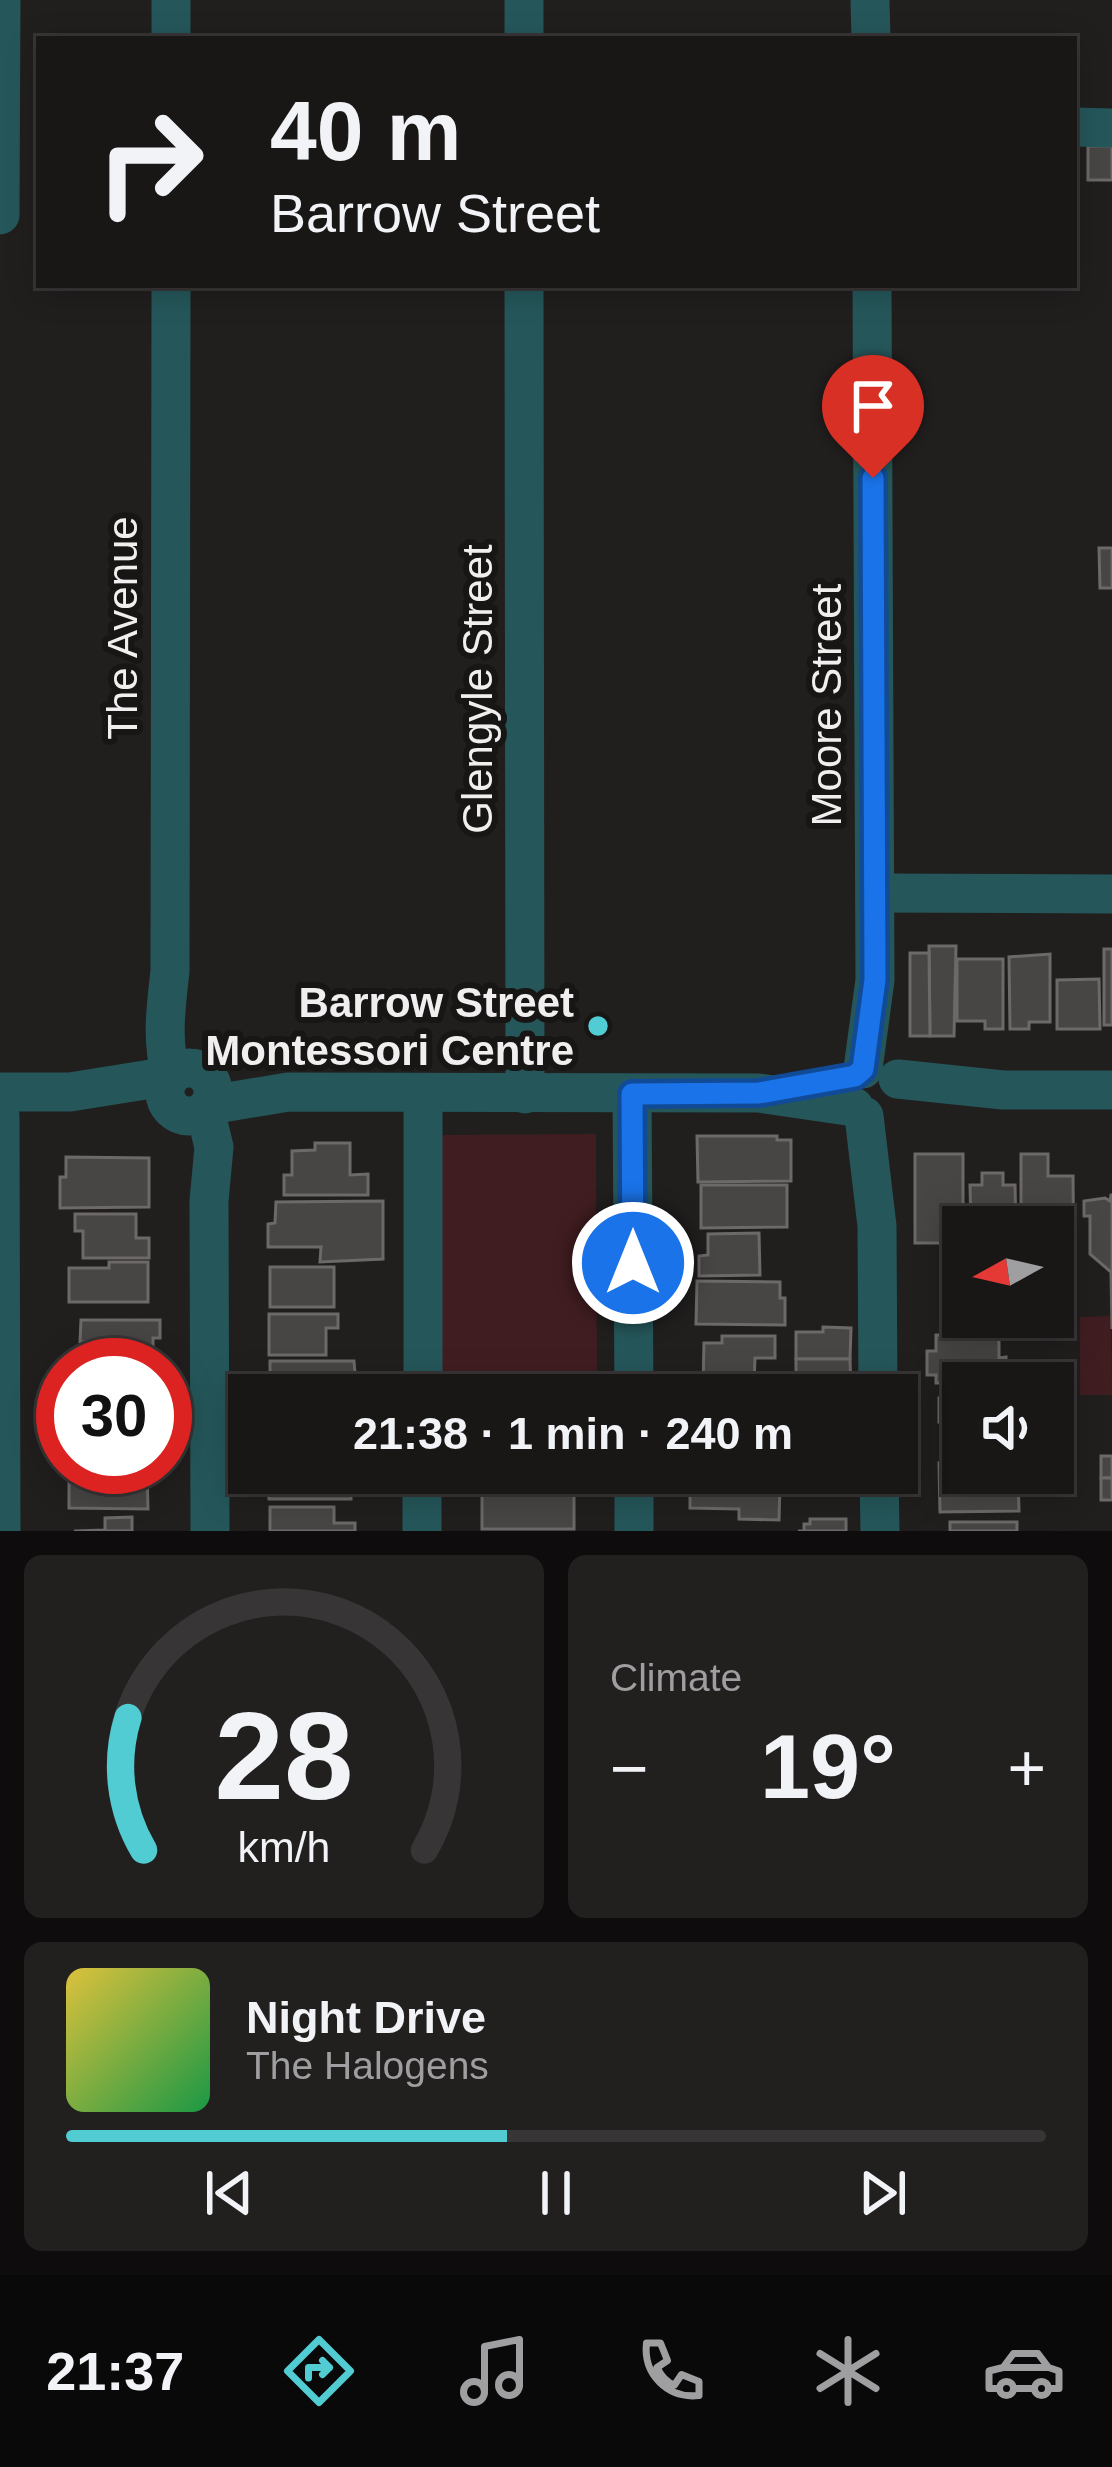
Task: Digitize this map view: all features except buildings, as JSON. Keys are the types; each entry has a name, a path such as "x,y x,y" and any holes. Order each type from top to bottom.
{"street":[{"path":"0,215 2,0"},
{"path":"171,0 171,36"},
{"path":"524,0 524,36"},
{"path":"870,0 871,36"},
{"path":"1077,128 1112,128"},
{"name":"The Avenue","path":"171,288 170,970 209,1201 210,1531"},
{"name":"Glengyle Street","path":"524,288 525,1094"},
{"name":"Moore Street","path":"872,288 878,1374"},
{"path":"875,893 1112,894"},
{"path":"0,1092 1112,1090"},
{"path":"422,1374 423,1093"},
{"path":"632,1094 634,1374"},
{"path":"0,1115 1,1531"},
{"path":"422,1494 422,1531"},
{"path":"634,1494 634,1531"},
{"path":"879,1494 880,1531"}],"shaded area":[{"path":"596,1134 597,1374 432,1374 430,1135"},
{"path":"1111,1316 1112,1395 1080,1395 1080,1317"}],"place":[{"name":"Barrow Street Montessori Centre","path":"598,1026"}],"route":[{"path":"633,1263 632,1094 759,1093 855,1076 863,1069 875,980 873,478"}]}
